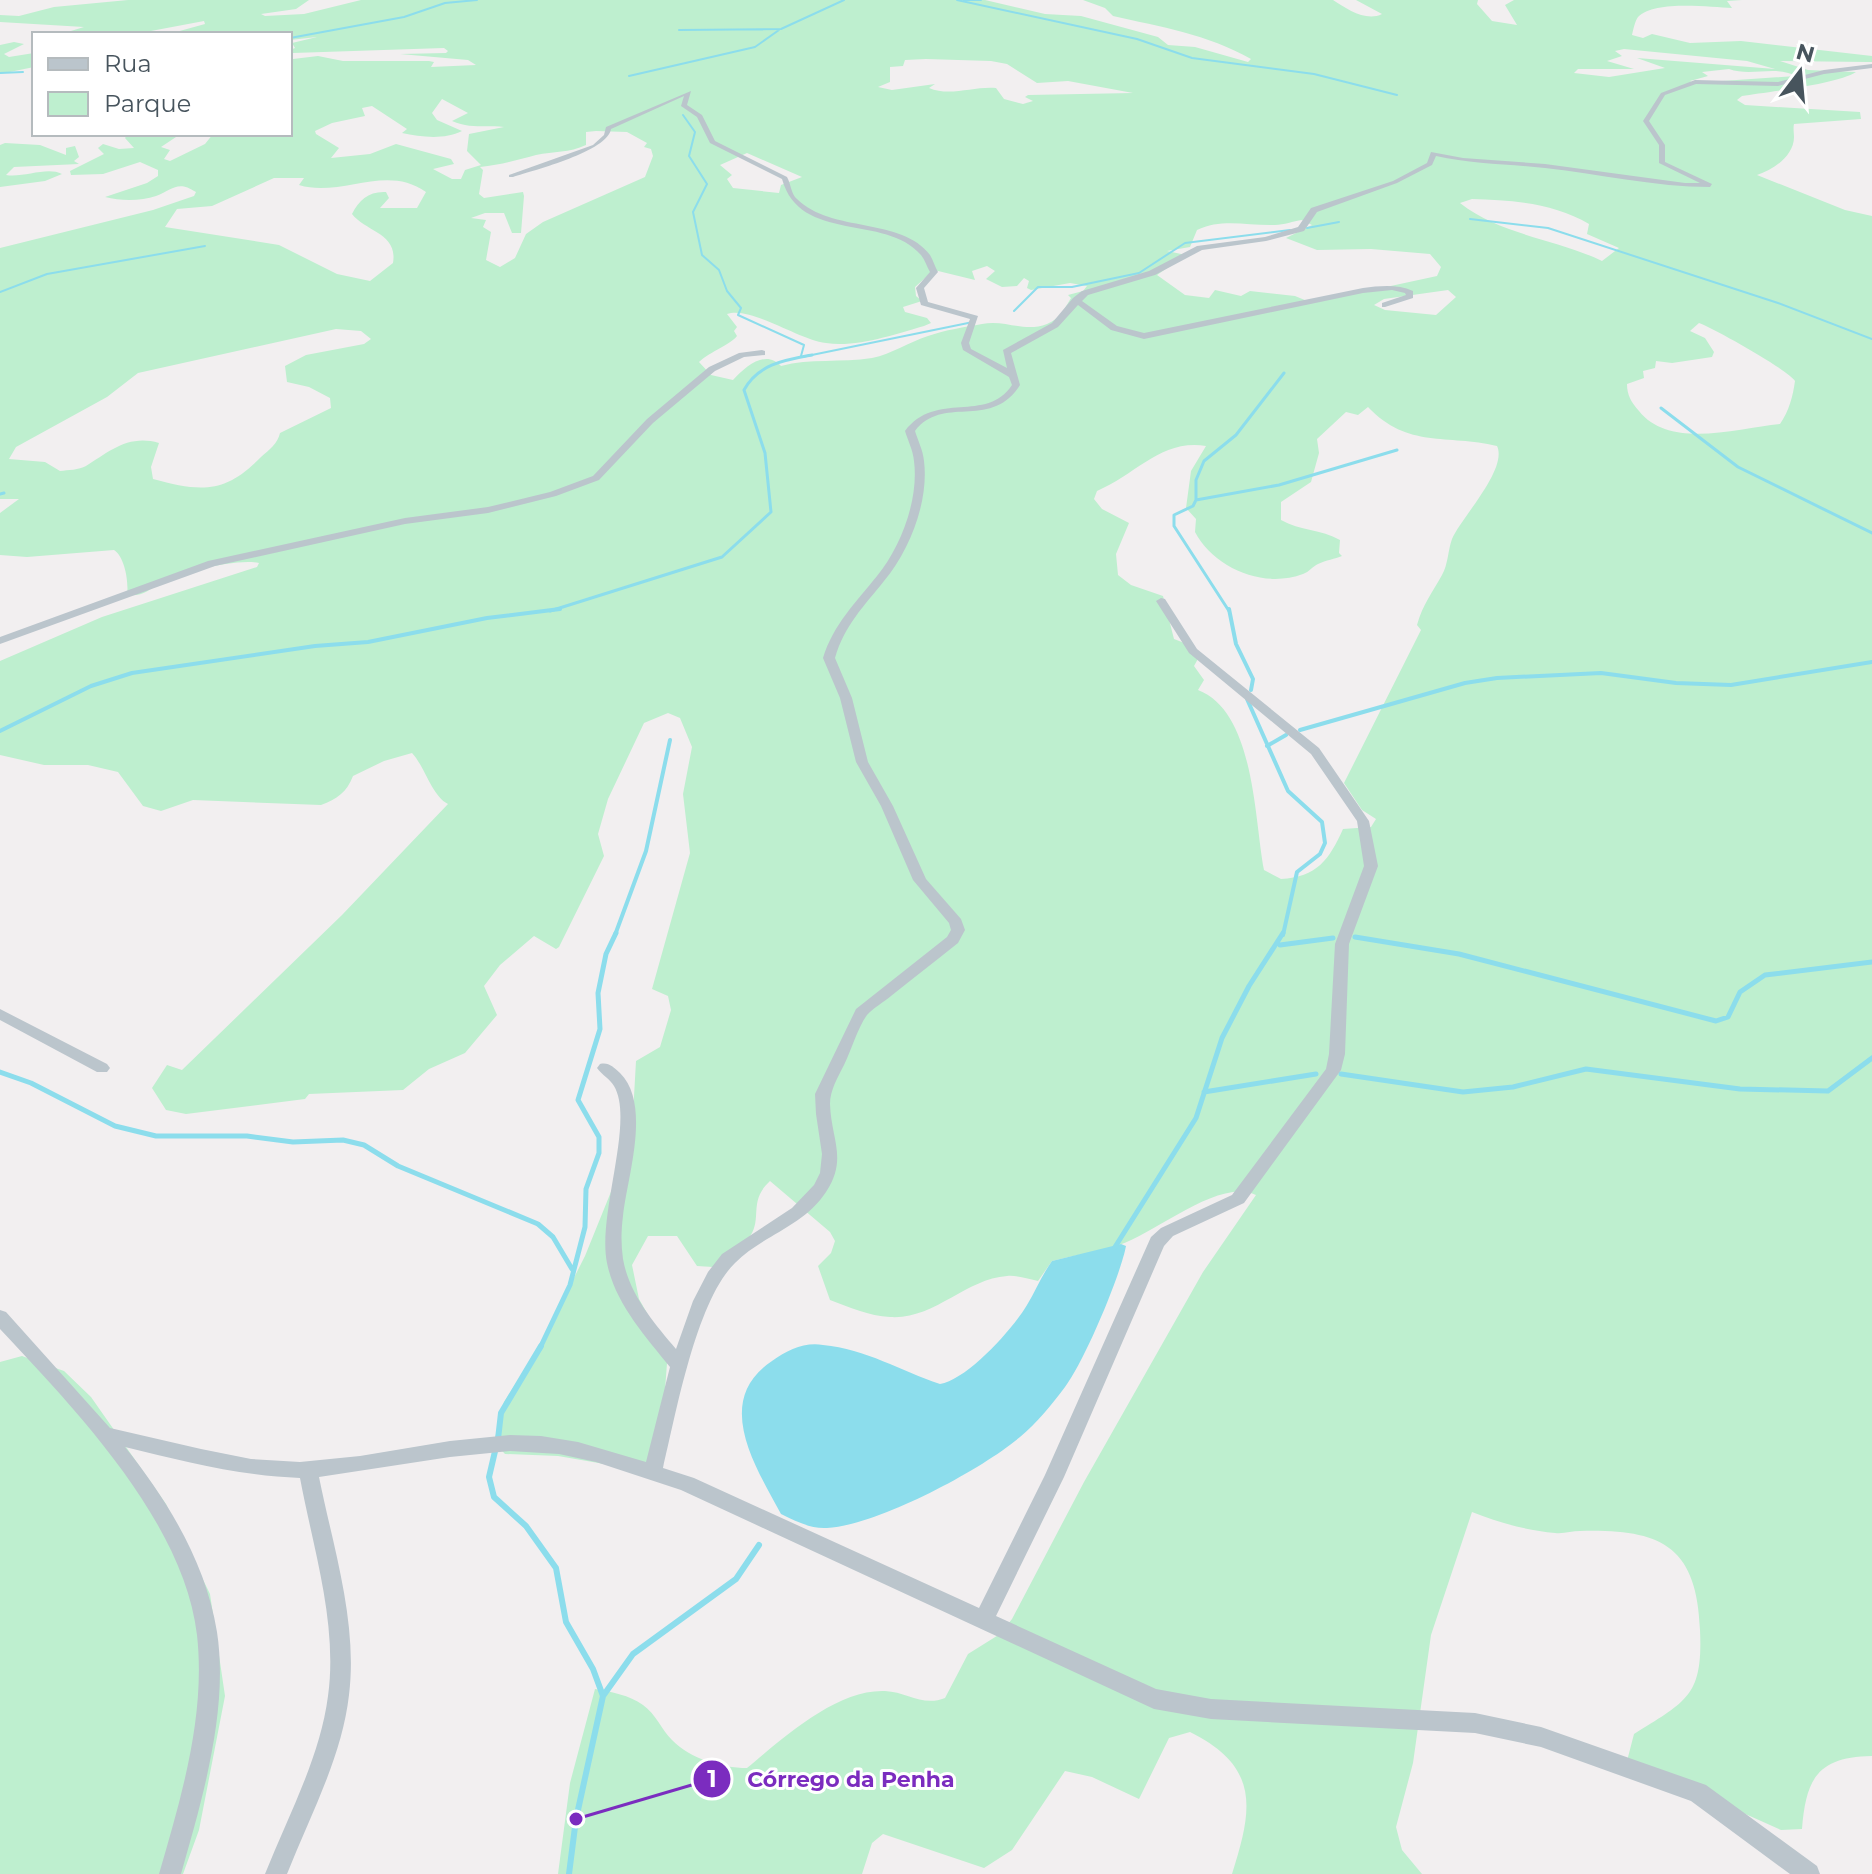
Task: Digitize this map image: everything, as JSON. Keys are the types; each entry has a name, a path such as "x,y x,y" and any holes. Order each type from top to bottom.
{"street":[{"path":"653,1472 679,1365 719,1271 759,1236 811,1203 823,1184 831,1161 821,1104 854,1021 868,1005 956,936 956,922 920,880 887,806 862,762 846,698 829,658 841,627 886,573 903,544 917,492 919,460 911,426 924,417 984,406 1007,397 1015,387 1005,359 1008,349 1055,325 1076,300 1101,287 1152,273 1200,248 1266,239 1301,229 1314,210 1395,182 1430,164 1433,153 1463,160 1545,166 1685,185 1710,185 1662,163 1662,145 1646,121 1663,94 1695,82 1778,84 1817,74 1872,66"},
{"path":"511,176 595,146 607,136 608,128 689,92 684,106 700,116 712,142 785,178 791,196 799,205 833,220 903,240 926,252 934,272 920,289 924,303 975,318 965,343 967,350 1012,375"},
{"path":"1076,300 1114,328 1144,336 1347,291 1397,287 1409,291 1410,296 1385,305"},
{"path":"0,641 212,563 405,521 488,510 553,494 596,478 650,421 712,369 734,358 762,353"},
{"path":"984,1619 1054,1477 1157,1242 1167,1232 1238,1199 1333,1070 1337,1054 1342,944 1371,866 1363,821 1326,763 1306,741 1193,651 1161,601"},
{"path":"0,1014 102,1068"},
{"path":"605,1068 622,1084 630,1120 614,1202 616,1265 643,1322 679,1365"},
{"path":"0,1317 103,1434 164,1520 185,1557 199,1594 207,1634 208,1676 198,1762 170,1874"},
{"path":"103,1434 249,1465 308,1469 494,1444 559,1447 687,1484 1154,1699 1185,1706 1475,1723 1541,1737 1698,1793 1809,1874"},
{"path":"276,1874 316,1770 339,1696 338,1635 308,1469"}],"green space":[{"path":"128,0 309,0 296,9 261,14 265,16 304,14 361,0 985,0 1045,14 1081,16 1158,37 1168,45 1195,47 1248,62 1251,59 1218,43 1113,16 1105,8 1083,0 1333,0 1357,13 1376,16 1382,14 1356,0 1478,0 1477,4 1492,21 1517,25 1505,5 1514,0 1742,0 1727,1 1732,8 1656,8 1638,17 1632,35 1643,38 1652,34 1690,43 1741,41 1872,56 1872,62 1780,61 1808,70 1856,72 1802,87 1742,96 1737,100 1745,105 1860,112 1861,119 1794,124 1793,144 1787,156 1770,170 1757,175 1845,210 1872,216 1872,1756 1839,1761 1818,1774 1807,1796 1802,1829 1781,1830 1627,1761 1634,1734 1679,1704 1694,1683 1698,1669 1700,1630 1697,1601 1691,1578 1682,1561 1669,1548 1652,1539 1632,1534 1608,1531 1544,1532 1513,1526 1472,1512 1431,1635 1413,1763 1396,1827 1402,1850 1422,1874 1232,1874 1244,1829 1245,1791 1240,1775 1229,1760 1213,1745 1190,1732 1169,1738 1139,1799 1092,1777 1065,1771 1012,1850 984,1868 883,1834 872,1843 862,1874 558,1874 570,1783 595,1689 626,1696 643,1705 672,1740 697,1757 717,1764 747,1768 811,1718 848,1698 885,1691 929,1701 945,1698 968,1654 1000,1634 1012,1619 1084,1482 1203,1272 1256,1195 1241,1191 1225,1194 1188,1209 1119,1245 1052,1261 1038,1281 1011,1276 992,1279 921,1312 890,1317 867,1313 830,1300 818,1266 831,1253 835,1241 830,1232 770,1181 759,1196 753,1232 713,1267 697,1266 677,1236 648,1236 632,1265 639,1299 668,1350 664,1403 645,1471 558,1456 505,1454 494,1442 504,1402 538,1349 585,1256 632,1132 636,1061 660,1047 671,1010 668,996 652,989 690,853 683,794 692,747 680,718 668,713 644,723 608,799 598,834 604,856 559,947 556,949 534,936 500,965 484,986 497,1015 465,1053 429,1069 403,1090 309,1094 305,1099 186,1114 166,1110 152,1088 167,1065 182,1070 342,915 448,804 437,795 412,753 384,761 353,776 341,794 321,805 193,800 161,811 143,806 118,772 88,765 44,765 0,755 0,661 102,617 257,567 259,563 237,562 195,571 170,579 141,594 127,595 125,571 121,558 114,550 27,557 0,555 0,513 19,499 0,499 0,248 153,210 194,196 196,192 180,186 144,199 105,197 147,183 158,176 158,170 140,162 103,174 71,175 70,171 104,154 98,148 103,144 119,149 134,148 126,136 178,136 161,147 170,150 164,159 170,161 205,144 211,136 292,136 292,49 295,48 292,43 317,37 292,40 292,32 176,32 205,24 204,21 146,32 68,32 84,27 0,22 0,15 19,16 54,7","holes":["444,48 448,51 446,53 400,54 468,60 476,65 431,67 434,62 343,61 318,56 293,59 293,53","1624,49 1747,61 1775,69 1637,58 1665,68 1609,77 1574,73 1578,69 1634,69 1607,61 1622,56 1615,51","905,60 991,61 1007,64 1037,83 1068,81 1133,93 1028,95 1025,97 1033,101 1023,104 1004,99 996,88 945,92 929,88 935,84 892,90 878,87 890,82 890,67 903,66","1729,69 1780,71 1796,76 1690,81 1708,76 1702,72","442,99 468,113 452,121 471,126 504,127 469,134 467,151 481,165 465,170 461,179 452,179 433,169 454,164 451,159 396,144 370,154 331,158 339,148 315,131 332,123 365,116 362,108 372,106 407,129 402,133 440,137 462,131 437,120 432,113","586,132 627,132 647,143 644,147 651,149 653,156 645,177 543,222 526,234 515,258 500,267 486,260 491,232 483,227 486,220 471,218 485,213 504,213 512,233 521,233 524,196 523,192 484,198 479,194 483,170 480,167 586,145","747,153 802,177 781,185 779,193 733,188 727,179 732,175 720,165","274,178 304,178 299,185 315,188 395,180 426,192 417,208 380,208 389,198 386,192 380,192 365,197 355,209 352,214 386,239 393,253 393,263 370,281 337,274 279,245 165,227 177,209 212,206","1472,199 1547,207 1589,224 1587,234 1619,248 1602,261 1511,230 1460,203","1302,220 1312,225 1286,238 1317,250 1371,249 1430,254 1441,267 1437,276 1312,303 1295,296 1250,291 1241,296 1215,290 1209,298 1185,295 1157,275 1186,255 1167,251 1190,247 1197,230 1206,226 1226,223 1275,225","987,266 995,271 986,279 1002,287 1017,286 1024,278 1029,281 1027,288 1031,290 1070,283 1087,286 1083,291 1068,295 1071,298 1062,313 1039,326 990,323 962,328 928,336 879,356 860,359 781,366 775,361 763,359 750,365 733,380 711,375 699,362 737,336 734,331 737,327 727,314 749,315 826,343 850,344 931,323 927,318 905,312 903,307 922,301 916,296 915,287 934,270 975,280 972,271","1448,290 1456,297 1436,315 1385,310 1374,305 1384,299","1699,323 1766,359 1795,381 1790,403 1780,424 1705,434 1686,433 1652,423 1639,411 1627,384 1644,378 1643,371 1655,368 1656,361 1672,363 1712,357 1714,352 1705,338 1690,331","336,329 361,331 371,339 364,344 306,355 285,366 287,382 309,387 330,398 331,408 280,433 273,446 248,469 224,484 199,488 153,479 151,467 159,443 148,441 128,443 73,470 60,471 45,462 9,459 16,447 107,397 138,373","1368,407 1383,420 1413,435 1497,446 1499,456 1490,480 1452,539 1444,571 1419,618 1417,625 1421,630 1344,783 1362,810 1376,819 1371,827 1343,829 1327,858 1313,870 1281,879 1264,870 1249,769 1231,720 1217,702 1198,690 1204,680 1194,666 1199,657 1192,646 1174,639 1163,596 1131,585 1118,575 1116,554 1129,523 1102,509 1094,499 1097,491 1162,453 1190,445 1206,446 1191,471 1186,508 1196,519 1195,532 1203,545 1227,565 1256,577 1288,578 1303,574 1318,564 1342,556 1339,553 1340,540 1281,520 1281,502 1311,482 1319,453 1317,439 1346,412 1358,415"]},
{"path":"14,42 24,44 4,54 9,57 32,53 32,67 0,74 0,45"},
{"path":"0,145 40,145 66,155 66,148 75,146 79,157 74,161 79,164 14,167 6,175 49,171 62,174 45,181 0,187"},
{"path":"22,1356 64,1371 91,1397 166,1504 210,1594 225,1696 199,1830 183,1874 0,1874 0,1362"}],"water":[{"path":"1121,1244 1126,1246 1117,1278 1082,1359 1055,1400 1020,1437 955,1480 873,1517 848,1525 821,1528 781,1514 751,1455 742,1415 745,1395 754,1377 772,1361 784,1353 809,1345 839,1347 940,1384 976,1364 1011,1327 1052,1261"}],"waterway":[{"path":"292,38 404,17 445,3 477,0"},
{"path":"679,30 781,29 844,0"},
{"path":"957,0 1137,39 1192,58 1314,74 1397,95"},
{"path":"964,0 981,0"},
{"path":"629,76 755,47 779,30"},
{"path":"0,73 23,72"},
{"path":"683,115 695,132 689,156 707,184 693,212 702,255 719,270 727,291 741,308 738,315 804,345 801,356"},
{"path":"1470,219 1548,228 1778,303 1872,339"},
{"path":"1307,228 1339,222"},
{"path":"1014,311 1038,287 1072,287 1139,273 1185,243 1290,230"},
{"path":"0,292 47,274 205,246"},
{"path":"802,357 973,322"},
{"path":"802,357 812,355"},
{"path":"554,610 722,557 771,512 765,453 744,390 765,369 802,357"},
{"path":"1196,500 1196,480 1204,461 1236,435 1284,373"},
{"path":"1661,408 1738,467 1872,533"},
{"path":"1196,500 1279,485 1397,450"},
{"path":"0,494 4,493"},
{"path":"1196,500 1193,506 1174,515 1174,526 1229,611"},
{"path":"554,610 560,609"},
{"path":"1229,609 1236,644 1253,679 1251,690"},
{"path":"0,731 91,686 132,673 315,646 368,642 487,618 554,610"},
{"path":"550,611 554,610"},
{"path":"1300,730 1465,683 1497,678 1601,673 1676,683 1731,685 1872,662"},
{"path":"1247,699 1268,746"},
{"path":"1268,746 1286,735"},
{"path":"615,935 646,851 670,740"},
{"path":"1268,746 1288,791 1322,822 1325,843 1320,854 1297,872 1283,935"},
{"path":"541,1346 570,1285 585,1227 586,1189 599,1153 599,1137 578,1100 600,1029 598,993 606,954 616,933"},
{"path":"1204,1092 1222,1038 1249,986 1283,933"},
{"path":"1355,937 1459,954 1716,1021 1728,1017 1740,992 1765,975 1872,962"},
{"path":"1280,945 1333,938"},
{"path":"1341,1074 1463,1092 1513,1087 1586,1069 1740,1089 1828,1091 1872,1058"},
{"path":"0,1072 31,1083 115,1126 156,1136 247,1136 293,1142 343,1140 364,1145 398,1166 538,1224 553,1237 572,1269"},
{"path":"1204,1092 1316,1074"},
{"path":"1115,1247 1196,1118 1204,1092"},
{"path":"498,1439 501,1413 541,1346"},
{"path":"496,1447 489,1477 494,1497 526,1526 556,1568 566,1622 593,1669 603,1696"},
{"path":"603,1696 633,1654 736,1579 759,1545"},
{"path":"569,1874 576,1819 603,1696"}],"place":[{"name":"Córrego da Penha","path":"576,1819"}]}
